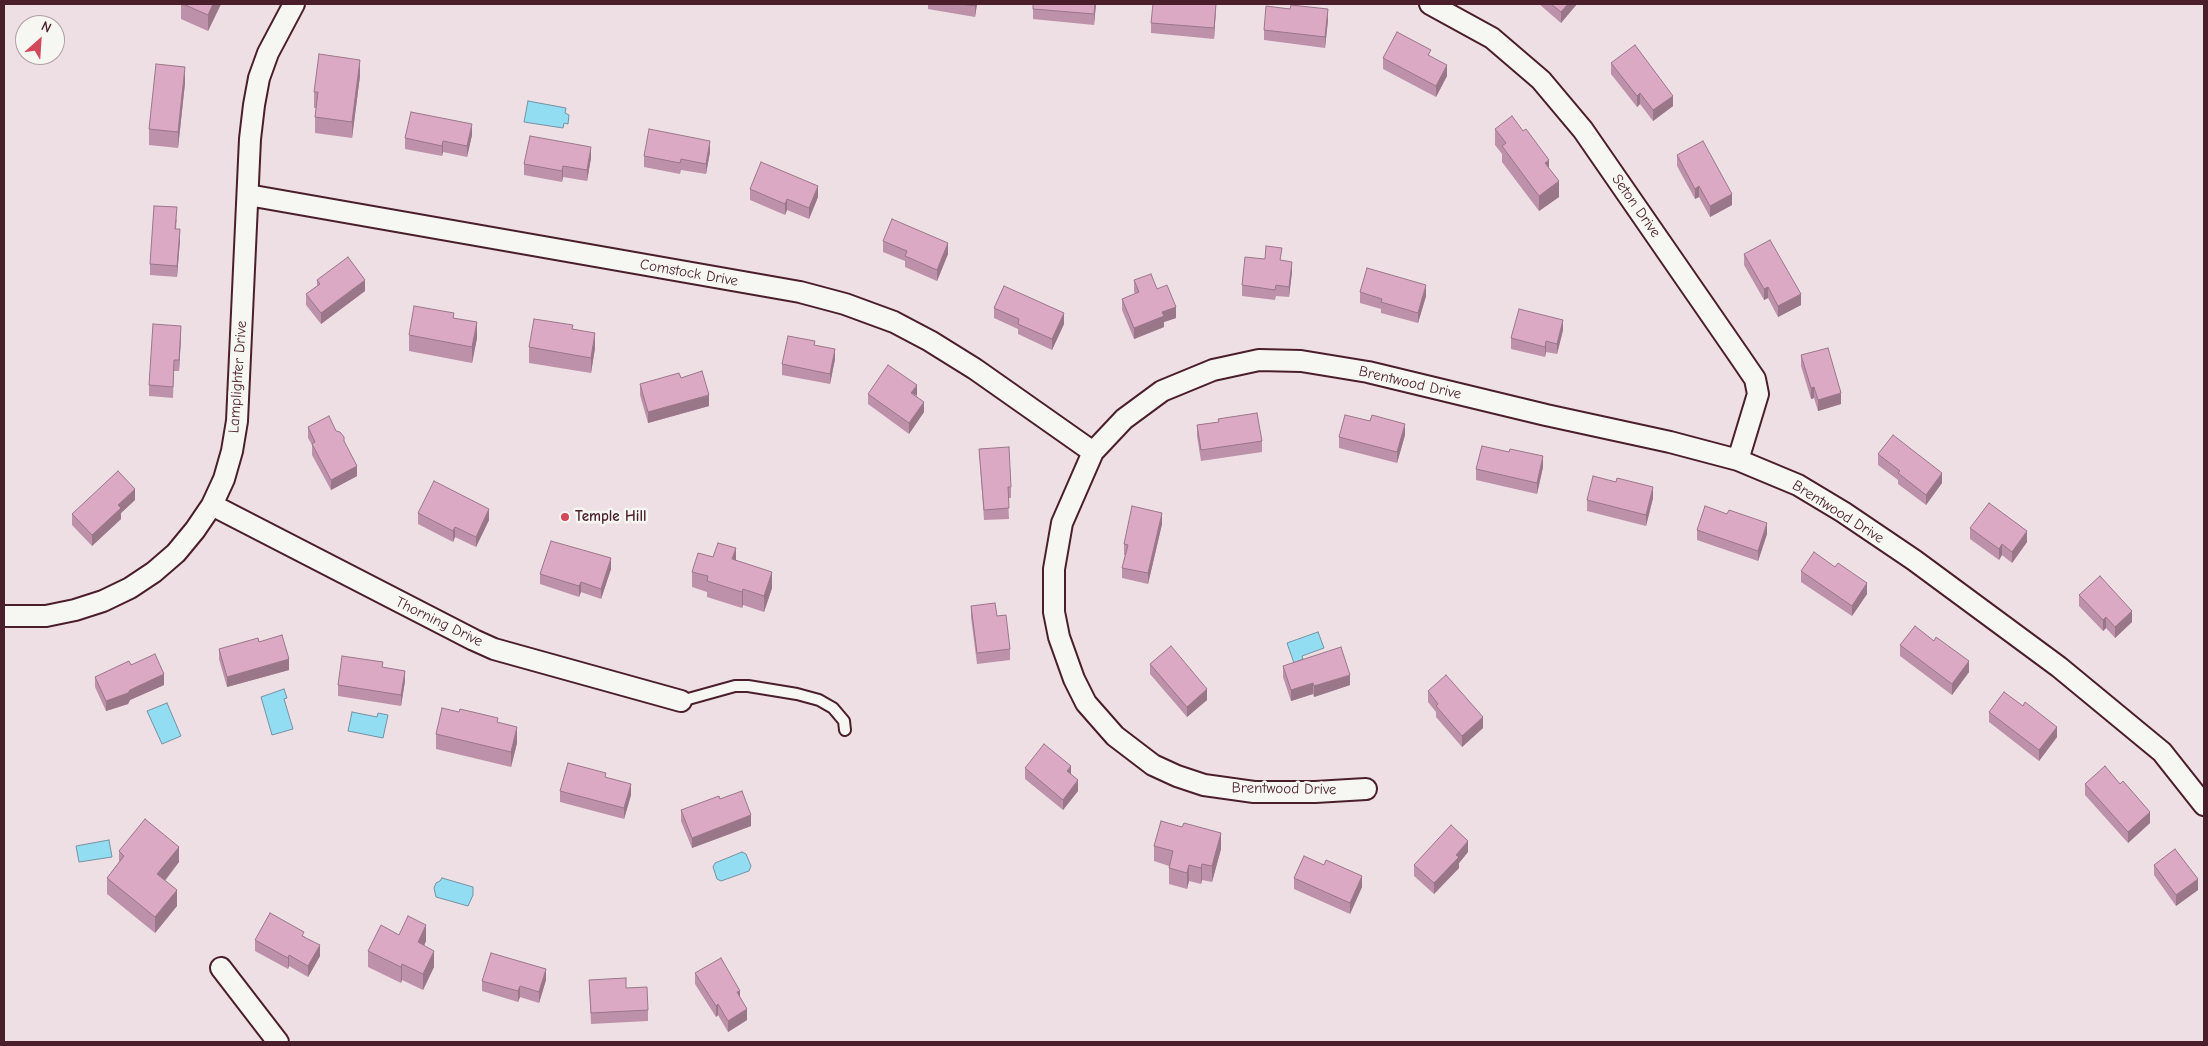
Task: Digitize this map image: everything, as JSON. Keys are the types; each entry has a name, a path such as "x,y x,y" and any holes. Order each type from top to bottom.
{"street":[{"name":"Lamplighter Drive","path":"4,616 46,616 76,610 103,601 130,588 154,572 176,553 212,505 224,479 232,451 237,421 253,113 260,78 279,30 294,4"},
{"name":"Seton Drive","path":"1430,4 1492,38 1542,80 1583,130 1755,379 1758,394 1738,460"},
{"name":"Comstock Drive","path":"248,195 785,290 845,304 894,322 930,341 975,369 1093,452"},
{"name":"Brentwood Drive","path":"1366,789 1315,792 1254,792 1204,785 1153,765 1131,750 1101,722 1086,703 1066,661 1054,612 1053,590 1057,546 1062,523 1093,452 1124,419 1162,391 1213,370 1259,360 1301,361 1368,372 1546,415 1670,442 1738,460 1798,485 1843,512 1914,560 2059,667 2162,752 2204,806"},
{"name":"Thorning Drive","path":"212,505 474,640 494,648 681,702"},
{"path":"221,968 278,1042"}],"lane":[{"path":"681,702 735,686 748,686 798,694 819,700 833,708 844,721 846,730"}],"water":[{"path":"528,101 566,108 565,113 569,115 568,124 564,123 563,128 524,122"},
{"path":"1318,632 1324,648 1302,656 1303,659 1294,663 1287,643"},
{"path":"284,689 287,698 284,699 293,729 272,735 261,697"},
{"path":"167,703 181,736 162,744 147,711"},
{"path":"352,712 377,717 378,713 388,715 383,738 348,731"},
{"path":"109,840 112,857 79,862 76,846"},
{"path":"742,852 746,854 751,866 749,871 721,881 717,879 713,867 715,863"},
{"path":"442,878 473,887 473,895 468,906 436,897 434,888 436,883"}],"building":[{"path":"183,4 213,4 208,15"},
{"path":"1033,4 1095,4 1094,14 1033,9"},
{"path":"1153,4 1216,4 1214,28 1151,23"},
{"path":"1551,4 1568,4 1561,12"},
{"path":"1291,5 1328,9 1325,37 1264,30 1266,6 1290,9"},
{"path":"1397,32 1431,50 1428,55 1447,65 1436,86 1383,58"},
{"path":"1635,45 1673,96 1653,110 1640,93 1637,96 1611,63"},
{"path":"319,54 360,60 352,122 315,117 318,92 314,92"},
{"path":"156,64 185,67 178,132 149,129"},
{"path":"411,112 472,124 467,146 443,141 442,146 405,138"},
{"path":"1512,116 1523,131 1526,129 1549,160 1545,163 1559,181 1539,196 1502,146 1506,143 1495,129"},
{"path":"649,129 710,141 706,164 681,159 680,163 644,156"},
{"path":"530,136 591,147 587,170 563,166 562,171 524,164"},
{"path":"1703,141 1732,194 1710,206 1699,186 1695,189 1677,155"},
{"path":"761,162 818,186 809,208 787,199 785,204 750,189"},
{"path":"154,206 177,207 175,229 180,229 177,266 150,264"},
{"path":"892,219 948,243 937,270 905,256 907,251 883,241"},
{"path":"1770,240 1801,294 1778,306 1768,287 1764,289 1744,254"},
{"path":"1266,246 1282,248 1280,260 1292,262 1289,287 1276,285 1275,290 1242,285 1245,257 1265,259"},
{"path":"348,257 365,280 321,313 306,294 320,284 317,280"},
{"path":"1367,268 1426,285 1418,313 1381,302 1382,299 1360,292"},
{"path":"1151,274 1157,289 1167,285 1176,307 1162,312 1164,316 1134,328 1122,299 1139,292 1134,280"},
{"path":"1004,286 1064,313 1052,339 1018,324 1019,319 994,308"},
{"path":"414,306 454,313 453,318 477,322 472,347 409,335"},
{"path":"1519,309 1563,320 1557,344 1546,341 1545,347 1511,338"},
{"path":"534,319 573,325 572,329 595,333 591,358 529,347"},
{"path":"153,324 181,326 179,360 174,360 173,387 149,385"},
{"path":"788,336 815,341 814,345 835,349 830,374 782,364"},
{"path":"1828,348 1841,393 1818,400 1814,387 1811,388 1801,355"},
{"path":"888,365 917,385 911,393 924,402 909,423 868,394"},
{"path":"702,371 709,395 648,412 640,384 679,373 681,378"},
{"path":"1257,413 1262,441 1201,450 1197,425 1219,422 1218,419"},
{"path":"1345,415 1370,421 1372,415 1405,424 1397,452 1339,437"},
{"path":"329,416 336,431 340,432 344,437 344,441 357,466 331,480 312,444 315,442 308,427"},
{"path":"1893,435 1942,473 1926,495 1878,454"},
{"path":"1482,446 1509,452 1510,449 1543,456 1537,483 1476,469"},
{"path":"1009,447 1011,487 1008,487 1009,508 984,510 979,449"},
{"path":"118,471 135,489 118,505 121,508 92,535 72,514"},
{"path":"1593,476 1616,482 1617,478 1653,487 1646,515 1587,500"},
{"path":"434,481 489,509 476,537 455,527 453,531 418,513"},
{"path":"1989,503 2027,531 2012,552 2002,544 1999,549 1970,528"},
{"path":"1132,506 1162,513 1148,573 1122,568 1128,545 1124,544"},
{"path":"1705,506 1727,514 1729,510 1767,523 1758,551 1697,530"},
{"path":"551,541 611,558 601,589 581,582 579,586 540,574"},
{"path":"718,543 736,548 732,559 772,572 764,596 743,589 742,592 707,581 708,576 692,572 698,553 713,557"},
{"path":"1814,552 1835,567 1838,563 1867,583 1852,606 1801,571"},
{"path":"2100,576 2132,611 2115,627 2106,617 2103,620 2079,595"},
{"path":"995,603 997,616 1006,615 1010,649 977,653 971,606"},
{"path":"1915,626 1934,641 1936,637 1969,661 1952,684 1900,645"},
{"path":"282,635 289,659 227,677 219,649 258,638 259,642"},
{"path":"1171,646 1207,689 1187,707 1150,664"},
{"path":"1341,647 1350,675 1314,686 1313,683 1291,690 1283,666"},
{"path":"155,654 164,674 130,690 128,693 106,701 95,677 129,661 131,665"},
{"path":"342,656 383,662 382,667 405,671 401,695 338,685"},
{"path":"1446,675 1483,717 1462,736 1436,706 1438,704 1428,691"},
{"path":"2004,692 2023,706 2025,702 2057,727 2039,750 1989,712"},
{"path":"442,708 459,712 460,709 498,718 497,722 517,727 511,752 436,734"},
{"path":"1044,744 1071,766 1067,771 1078,780 1063,800 1025,768"},
{"path":"568,763 606,773 605,777 631,784 624,808 560,791"},
{"path":"2105,766 2120,784 2123,781 2150,812 2128,832 2085,784"},
{"path":"742,791 751,815 692,838 681,810 719,796 720,799"},
{"path":"145,819 179,847 157,874 177,890 155,917 107,878 124,856 119,851"},
{"path":"1161,821 1182,827 1184,823 1221,833 1212,866 1202,864 1201,868 1189,865 1187,873 1169,868 1173,851 1154,846"},
{"path":"1451,825 1468,841 1456,855 1459,857 1434,883 1414,865"},
{"path":"2175,849 2198,879 2176,895 2154,865"},
{"path":"1304,856 1324,865 1326,860 1362,876 1350,903 1294,878"},
{"path":"270,913 304,932 302,936 320,945 308,966 289,955 288,958 255,940"},
{"path":"408,916 426,925 418,942 434,951 423,974 402,964 401,967 368,951 381,925 399,935"},
{"path":"491,953 546,969 539,992 520,986 518,991 482,981"},
{"path":"721,958 740,991 737,992 747,1009 728,1021 695,973"},
{"path":"626,978 626,988 647,987 648,1010 591,1013 589,980"}],"place":[{"name":"Temple Hill","path":"565,517"}]}
